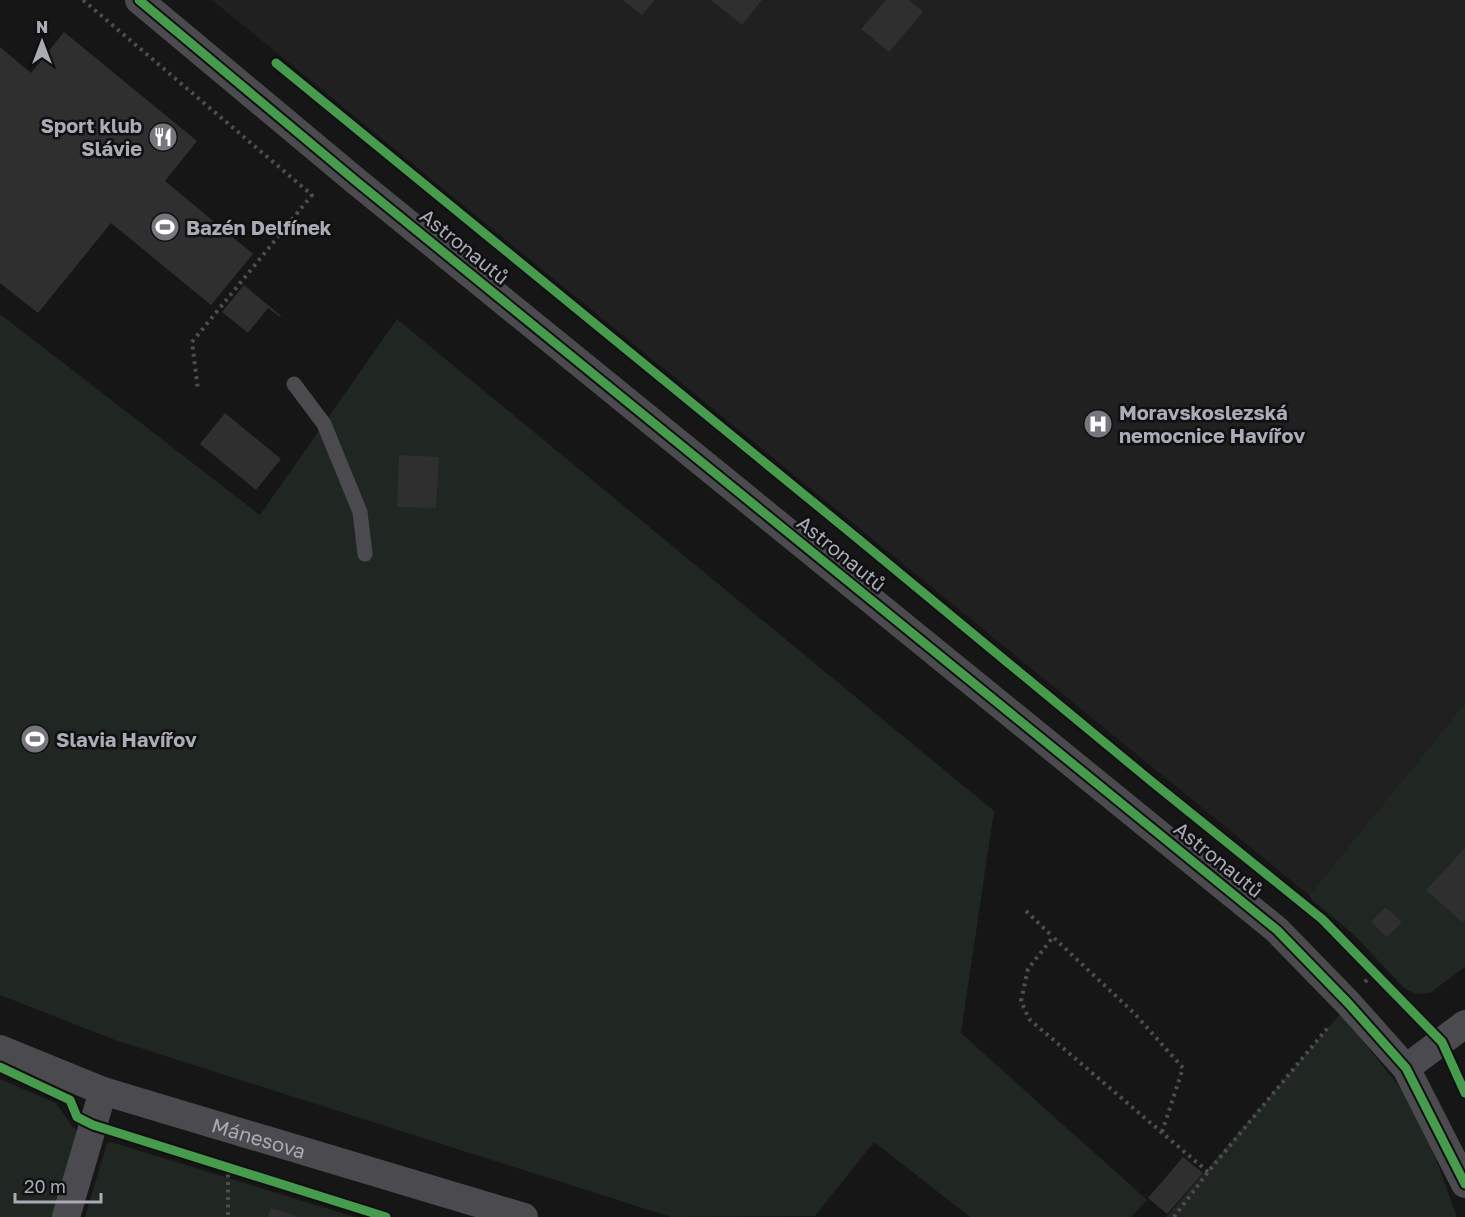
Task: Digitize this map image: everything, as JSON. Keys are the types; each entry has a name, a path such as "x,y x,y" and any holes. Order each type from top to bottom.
{"street":[{"name":"Astronautů","path":"139,0 357,182 1277,930 1348,1003 1406,1068 1465,1184"},
{"path":"1406,1068 1465,1024"},
{"name":"Mánesova","path":"0,1049 103,1091 524,1217"},
{"path":"66,1217 103,1091"}],"lane":[{"path":"294,384 324,424 360,512 366,554"}],"path":[{"path":"83,0 312,195 192,342 198,390"},
{"path":"1026,911 1134,1013 1182,1068 1162,1132"},
{"path":"1053,937 1028,969 1021,1001 1029,1019 1208,1172"},
{"path":"1174,1217 1208,1172 1348,1003 1377,974 1366,963"},
{"path":"216,1164 239,1171"},
{"path":"228,1167 228,1217"}],"shaded area":[{"name":"Moravskoslezská nemocnice Havířov","path":"212,0 1465,0 1465,703 1309,895"},
{"name":"Slavia Havířov","path":"0,314 260,515 397,319 994,811 961,1033 1147,1200 1131,1217 970,1217 874,1142 815,1216 671,1217 115,1040 0,995"},
{"path":"1465,703 1465,967 1430,993 1416,994 1404,988 1352,933 1309,895"},
{"path":"1341,1013 1419,1112 1457,1217 1166,1217"},
{"path":"0,1079 56,1103 78,1131 57,1217 0,1217"},
{"path":"111,1142 355,1217 85,1217 107,1143"}],"building":[{"path":"623,0 655,0 642,15"},
{"path":"711,0 762,0 742,25"},
{"path":"886,0 909,0 923,12 889,52 861,29"},
{"path":"64,32 197,141 165,181 253,254 211,305 111,223 38,313 0,283 0,47 31,73"},
{"path":"244,285 281,316 268,308 248,333 222,312"},
{"path":"225,413 281,459 256,490 200,444"},
{"path":"399,455 439,457 436,508 397,507"},
{"path":"1465,848 1465,919 1462,922 1426,890"},
{"path":"1385,907 1402,922 1387,937 1371,922"},
{"path":"1183,1157 1203,1173 1167,1214 1148,1198"},
{"path":"271,1208 297,1216 297,1217 268,1217"}],"cycle path":[{"path":"139,0 357,182 1277,930 1348,1003 1406,1068 1465,1184"},
{"path":"276,63 1322,919 1442,1042 1465,1093"},
{"path":"0,1067 70,1100 77,1117 93,1125 386,1217"}],"place":[{"name":"Sport klub Slávie","path":"163,137"},
{"name":"Bazén Delfínek","path":"165,227"},
{"name":"Moravskoslezská nemocnice Havířov","path":"1098,424"},
{"name":"Slavia Havířov","path":"35,739"}]}
